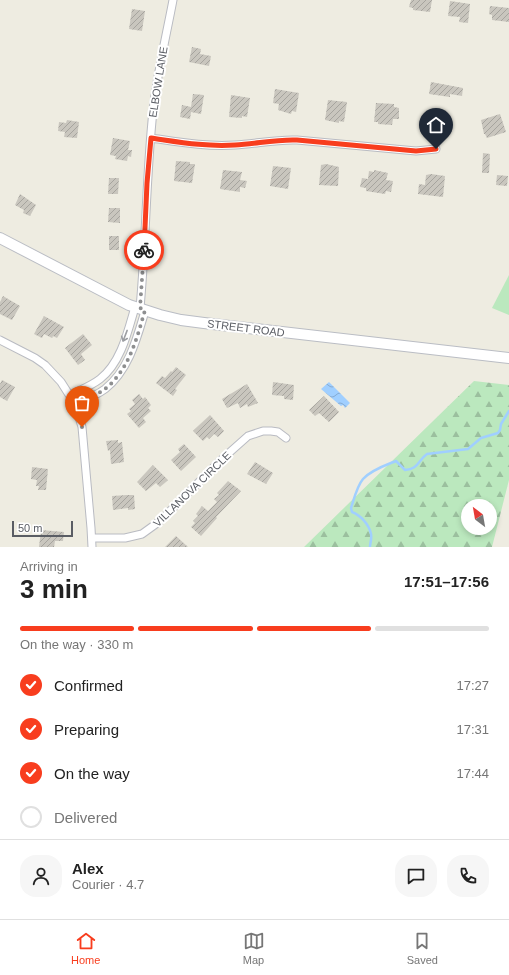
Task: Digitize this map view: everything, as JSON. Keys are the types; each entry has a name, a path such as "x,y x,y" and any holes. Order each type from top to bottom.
{"main road":[{"name":"STREET ROAD","path":"0,238 140,309 160,315 189,321 509,358"}],"street":[{"name":"ELBOW LANE","path":"140,309 153,110 173,0"},
{"path":"151,138 206,145 233,145 297,140 416,151 436,149"},
{"path":"70,395 96,382 109,371 116,361 126,335 140,309"},
{"path":"76,404 105,389 122,372 131,353 140,309"},
{"path":"0,340 35,358 45,365 54,374 76,404 82,427 92,547"},
{"name":"VILLANOVA CIRCLE","path":"92,538 125,538 142,534 160,521 221,460 248,436 255,433 271,431 278,432 286,438"}],"green space":[{"path":"509,275 509,315 492,308"},
{"path":"474,381 509,385 509,480 497,527 497,499 461,499 461,535 495,535 492,547 304,547"}],"water":[{"path":"329,382 350,403 345,408 321,389"}],"building":[{"path":"411,0 432,0 430,12 413,10 413,8 409,7"},
{"path":"450,1 470,4 468,23 459,22 460,17 448,16"},
{"path":"490,6 509,8 509,22 492,20 492,15 489,14"},
{"path":"132,9 145,11 142,31 129,29"},
{"path":"192,47 201,49 200,54 211,56 209,66 189,62"},
{"path":"431,82 463,88 462,96 450,94 450,97 429,94"},
{"path":"275,89 299,93 296,112 292,111 291,114 278,110 279,104 273,103"},
{"path":"193,94 204,95 201,114 191,112 190,119 180,117 182,105 191,107"},
{"path":"231,95 250,98 247,117 229,117"},
{"path":"328,100 347,102 344,122 339,121 339,123 325,120"},
{"path":"376,103 394,104 394,107 399,108 399,119 393,119 392,125 378,124 378,122 374,122"},
{"path":"500,114 506,132 487,138 484,134 481,120"},
{"path":"67,120 79,122 77,138 64,137 65,132 58,131 59,122 66,123"},
{"path":"113,138 130,141 128,150 132,150 131,157 128,156 127,161 115,159 116,156 110,155"},
{"path":"483,153 490,154 489,173 482,173"},
{"path":"176,161 195,164 192,183 174,181"},
{"path":"326,164 339,167 338,186 319,185 321,165"},
{"path":"273,166 291,168 288,189 270,186"},
{"path":"223,170 242,172 240,180 247,181 245,188 240,187 240,192 220,189"},
{"path":"374,170 388,173 386,180 393,181 391,192 386,191 385,194 366,191 366,188 360,187 362,178 368,179 369,171 374,172"},
{"path":"431,174 445,176 443,197 418,194 419,184 425,185 426,175"},
{"path":"497,175 508,176 507,186 496,185"},
{"path":"109,178 119,178 118,194 108,194"},
{"path":"20,194 36,205 30,216 23,213 24,210 15,205"},
{"path":"109,208 120,208 120,223 108,222"},
{"path":"109,236 119,236 119,250 109,250"},
{"path":"3,296 20,306 12,320 0,314 0,302"},
{"path":"44,316 64,327 57,338 53,336 52,338 44,334 42,338 34,334"},
{"path":"83,334 92,345 81,354 85,360 78,365 65,348"},
{"path":"176,367 186,375 175,389 177,390 173,396 156,383 162,376 165,378"},
{"path":"2,380 15,387 7,401 0,397 0,384"},
{"path":"273,382 294,385 293,400 284,399 284,396 272,395"},
{"path":"247,384 258,403 248,407 247,404 240,408 238,403 227,408 222,399"},
{"path":"139,394 143,399 145,397 151,405 148,408 151,411 143,418 146,422 139,428 127,414 131,411 129,409 135,404 132,400"},
{"path":"324,396 339,412 329,422 319,413 315,416 309,410"},
{"path":"210,415 224,431 218,437 214,434 209,439 207,437 203,441 193,431"},
{"path":"118,440 118,443 122,442 124,462 111,464 110,450 108,451 106,441"},
{"path":"184,444 196,457 181,471 171,460 180,452 178,449"},
{"path":"255,462 273,473 266,484 247,474"},
{"path":"153,465 168,480 160,487 156,483 146,491 137,482"},
{"path":"32,467 48,469 46,490 38,490 39,486 36,486 37,480 31,479"},
{"path":"228,481 241,491 216,517 217,518 201,536 191,527 195,523 193,521 198,516 196,514 202,506 208,511 217,502 214,499 219,495 217,493"},
{"path":"134,495 135,509 128,510 128,508 113,510 112,496"},
{"path":"41,530 64,532 63,541 55,541 54,547 39,547"},
{"path":"176,536 188,547 165,547"}],"waterway":[{"path":"370,547 370,530 366,523 358,515 352,512 351,508 357,489 366,476 374,470 396,461 405,470 413,468 427,454 468,449 481,438 498,433 501,424 509,411"}],"way so far":[{"path":"82,427 76,404 105,389 117,378 128,360 139,332 145,310 140,308 144,250"}],"route":[{"path":"144,250 151,138 206,145 255,144 282,140 297,140 416,151 436,149"}]}
